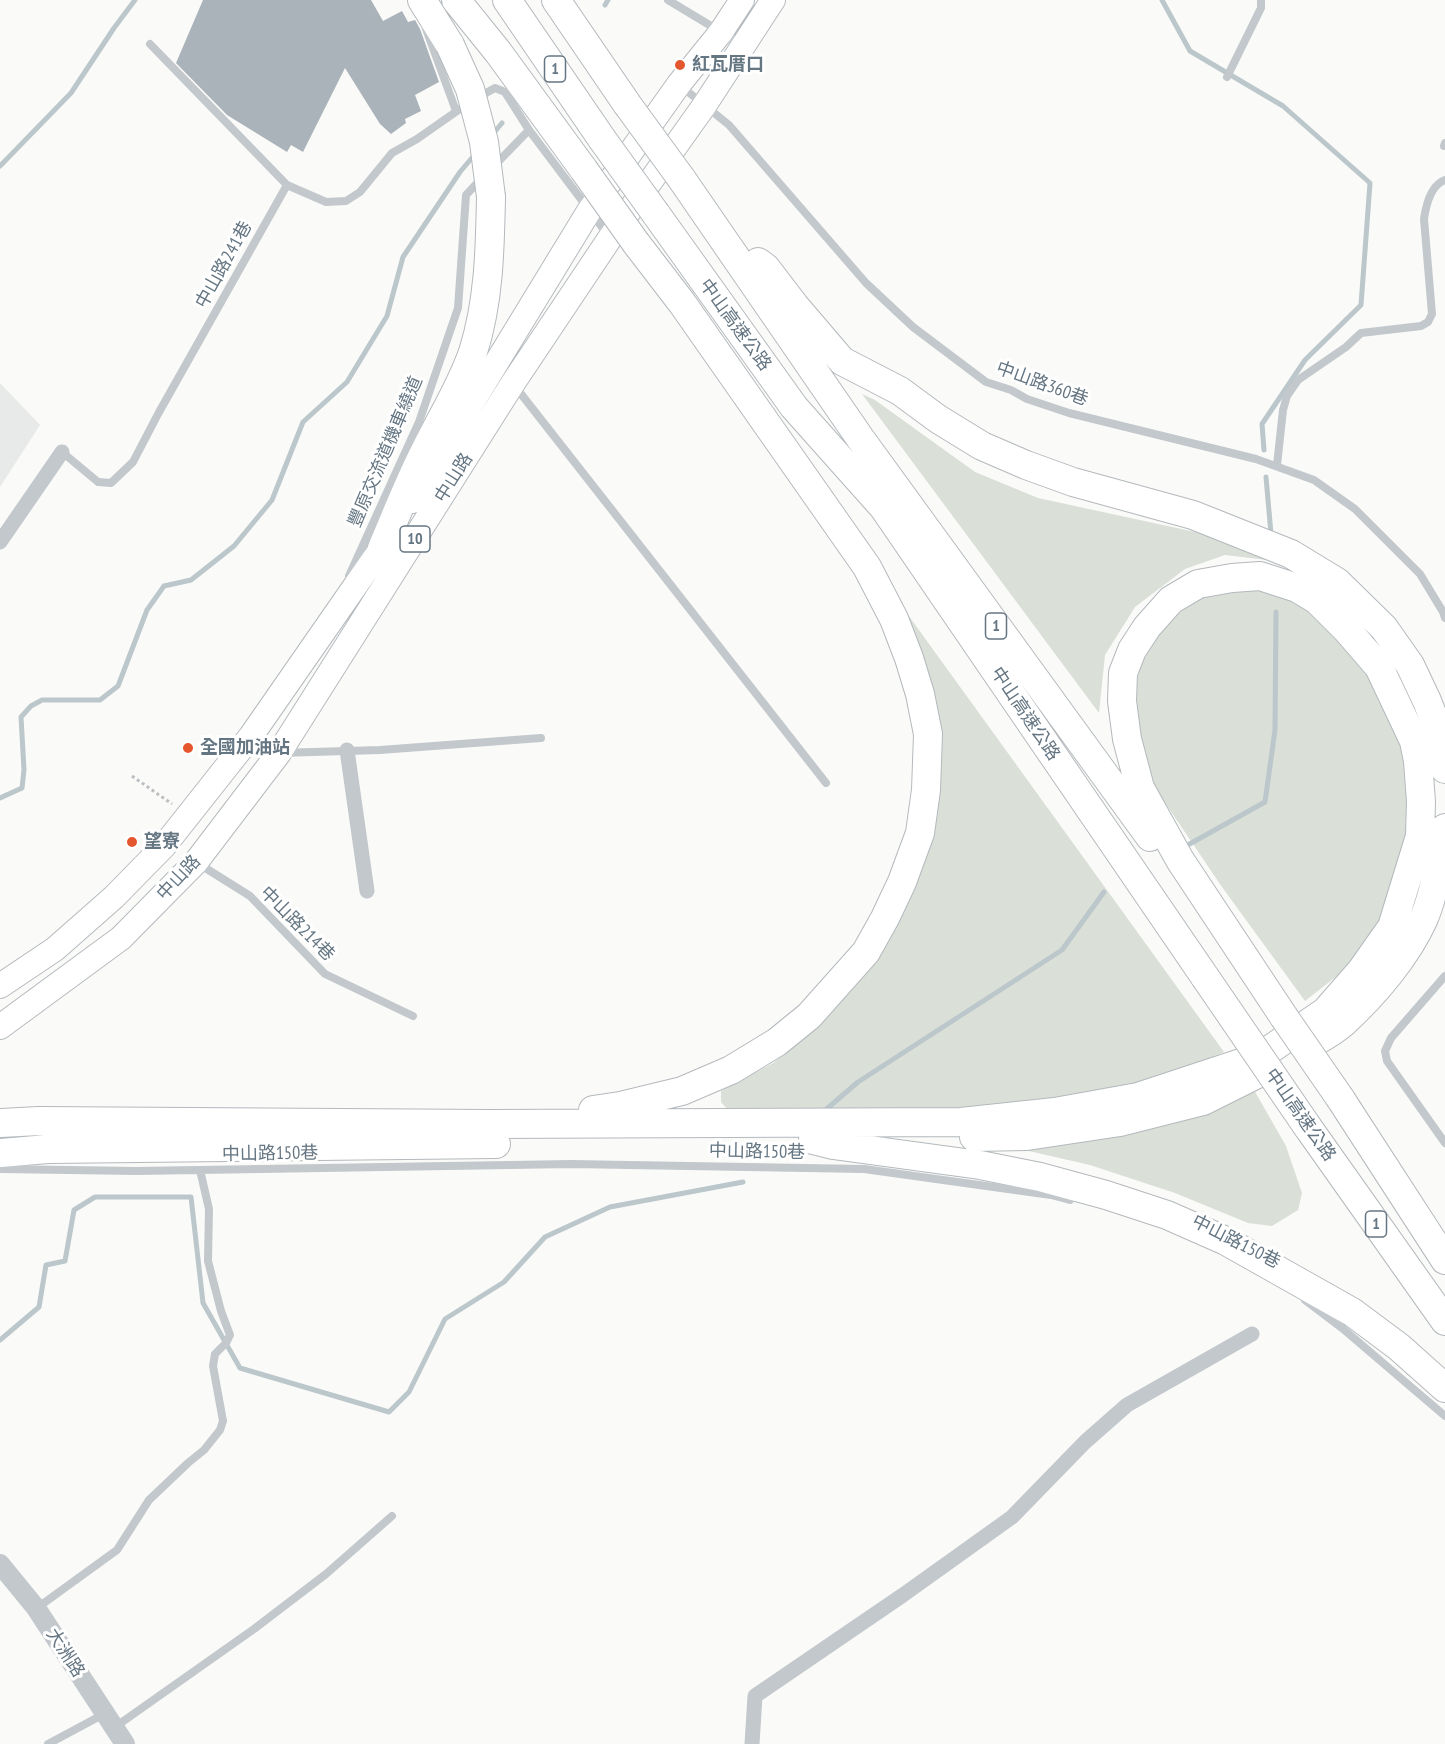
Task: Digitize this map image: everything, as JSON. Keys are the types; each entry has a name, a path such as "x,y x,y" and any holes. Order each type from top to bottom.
{"highway":[{"path":"456,0 498,52 584,170 623,241 682,303 867,567 894,619 909,658 920,694 928,734 926,790 920,833 902,882 866,952 809,1016 777,1042 731,1070 682,1090 620,1106 490,1124"},
{"name":"中山高速公路","path":"507,0 602,139 794,407 884,508 1307,1126 1445,1321"},
{"name":"中山高速公路","path":"556,0 874,458 1110,783 1284,1017 1340,1098 1445,1260"},
{"path":"382,548 424,452 453,398 473,352 484,303 490,257 491,197 484,142 470,89 450,45 422,12"},
{"path":"716,229 766,268 842,361 900,391 938,420 982,446 1073,482 1204,519 1292,554 1337,582 1384,628 1410,665 1438,729 1445,769"},
{"path":"0,1153 47,1139 490,1124 961,1122 1055,1112 1138,1097 1259,1057 1326,1011 1361,971 1392,927 1420,836 1421,802 1414,741 1379,667 1317,600 1297,588 1260,576 1232,578 1198,584 1171,600 1147,627 1132,650 1123,673 1122,701 1126,739 1140,788 1180,860 1284,1017"},
{"path":"0,1123 47,1139 813,1140 1027,1136 1120,1122 1203,1101 1286,1060 1341,1025 1374,993 1400,959 1424,917 1439,862 1445,828"},
{"path":"0,1103 47,1139"},
{"path":"813,1140 833,1145 980,1165 1040,1177 1167,1215 1226,1241 1352,1312 1399,1347 1445,1388"}],"main road":[{"name":"中山路","path":"0,986 55,949 114,897 164,846 251,736 382,548 445,451 490,371 589,211 742,0"},
{"name":"中山路","path":"0,1026 121,938 196,862 279,753 513,383 623,241 704,106 773,0"}],"street":[{"path":"0,543 62,452"},
{"path":"347,750 366,891"},
{"path":"752,1744 755,1696 1012,1517 1085,1442 1127,1405 1252,1334"},
{"name":"大洲路","path":"0,1564 36,1608 114,1729"}],"lane":[{"path":"668,0 743,45"},
{"path":"1227,77 1261,9 1261,0"},
{"path":"422,12 456,111"},
{"path":"150,44 286,185 326,202 346,201 360,192 392,153 495,88 505,92 529,130 589,211 623,241"},
{"name":"中山路360巷","path":"679,84 729,125 866,283 913,327 986,382 1061,410 1277,465 1314,480 1355,508 1420,574 1445,618"},
{"name":"豐原交流道機車繞道","path":"326,628 419,422 458,308 466,195 529,130"},
{"path":"1277,465 1285,403 1298,380 1346,347 1361,333 1421,326 1428,322 1432,314 1425,208 1434,190 1440,182 1445,180"},
{"name":"中山路241巷","path":"62,452 98,482 111,483 133,462 286,185"},
{"path":"513,383 826,783"},
{"path":"251,736 279,753 380,750 541,738"},
{"name":"中山路214巷","path":"196,862 250,896 324,974 413,1016"},
{"path":"1445,976 1391,1038 1385,1051 1387,1061 1445,1143"},
{"name":"中山路150巷","path":"0,1169 47,1139 200,1170 572,1164 864,1169 1051,1195 1084,1203"},
{"path":"36,1608 117,1550 149,1500 204,1450 220,1431 223,1421 213,1366 215,1354 226,1343 230,1335 208,1261 209,1209 200,1170"},
{"name":"中山路150巷","path":"1139,1216 1161,1221 1190,1235"},
{"name":"中山路150巷","path":"1250,1265 1279,1281"},
{"path":"1297,1294 1342,1328 1445,1416"},
{"path":"48,1744 114,1729 254,1629 326,1574 392,1516"}],"path":[{"path":"132,776 188,815"}],"shaded area":[{"path":"0,383 40,425 0,487"},
{"path":"862,394 875,400 975,472 1038,498 1246,543 1293,563 1225,555 1185,569 1135,607 1105,655 1099,713"},
{"path":"1254,588 1297,597 1366,666 1407,751 1410,801 1405,848 1393,896 1373,935 1342,972 1305,1001 1222,887 1155,788 1132,730 1132,695 1142,663 1164,623 1208,594"},
{"path":"898,601 1224,1052 1152,1079 1106,1090 986,1109 727,1109 721,1102 721,1091 773,1063 820,1024 932,825"},
{"path":"1254,1090 1286,1146 1302,1193 1298,1210 1272,1226 1248,1223 1175,1193 1090,1165 1007,1146"}],"building":[{"path":"203,0 371,0 383,21 402,11 408,22 415,20 439,82 415,95 421,111 405,119 406,123 391,134 380,124 345,68 303,152 291,145 287,152 227,115 176,63"}],"waterway":[{"path":"0,166 71,93 135,0"},
{"path":"605,5 608,0"},
{"path":"1162,0 1190,51 1283,106 1370,183 1361,305 1305,360 1262,424 1264,450"},
{"path":"492,135 502,123"},
{"path":"0,798 22,788 24,770 21,717 31,706 42,700 100,700 118,686 147,610 164,586 191,580 234,546 272,500 303,422 347,382 387,316 403,257 460,172 476,153"},
{"path":"1266,477 1271,534"},
{"path":"1186,846 1265,802 1275,730 1276,612"},
{"path":"823,1112 858,1082 1062,950 1104,892"},
{"path":"0,1340 39,1307 46,1265 65,1261 74,1210 95,1197 191,1197 203,1303 240,1368 389,1412 409,1392 445,1319 504,1282 545,1237 610,1207 743,1182"}],"place":[{"name":"紅瓦厝口","path":"680,65"},
{"name":"全國加油站","path":"188,748"},
{"name":"望寮","path":"132,842"}]}
